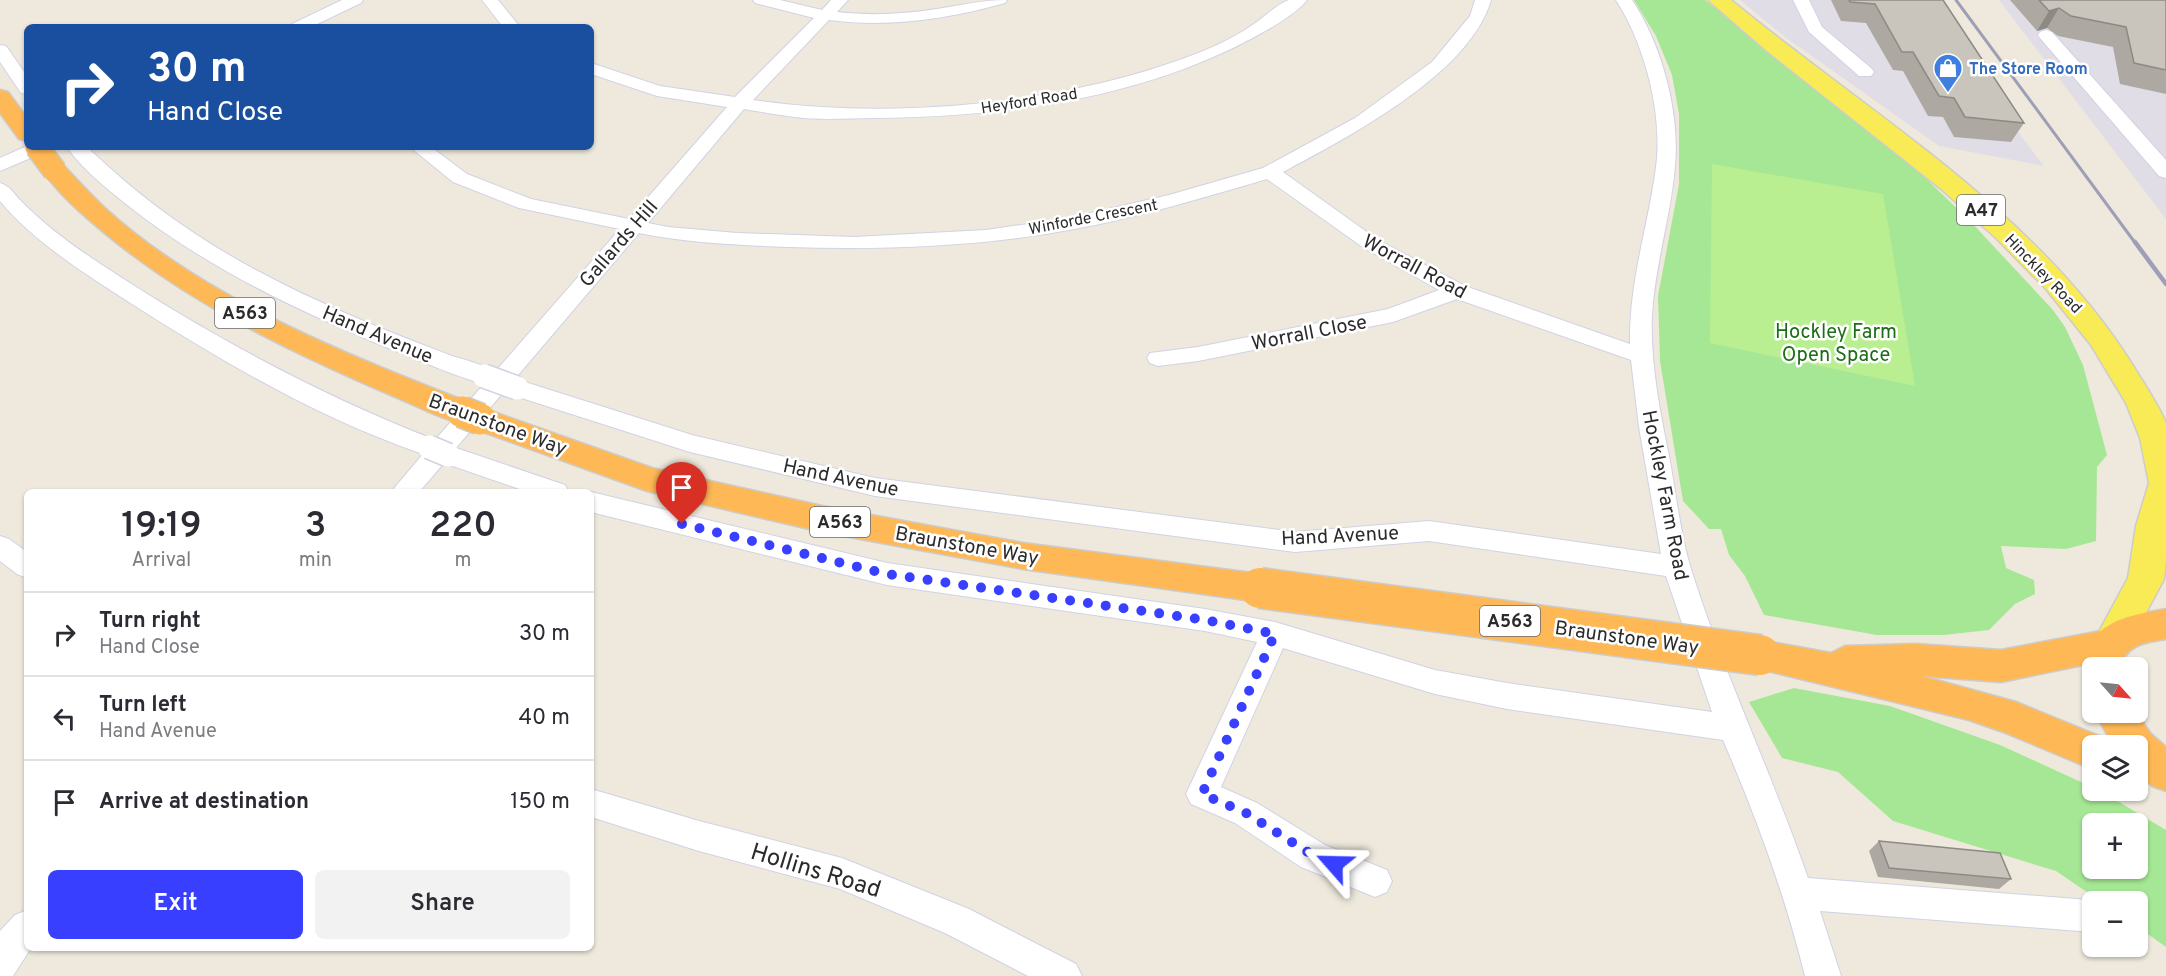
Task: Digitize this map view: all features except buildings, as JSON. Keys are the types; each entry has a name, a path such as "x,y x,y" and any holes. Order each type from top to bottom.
{"highway":[{"name":"Braunstone Way","path":"0,97 24,128"},
{"name":"Braunstone Way","path":"40,150 55,171 98,214 133,241 223,302 361,372 471,416 647,478 822,519 1023,556 1760,655 1810,664 1969,704 2016,719 2082,747"},
{"name":"A563","path":"2108,651 2135,628 2166,624"},
{"name":"Braunstone Way","path":"1810,664 1916,660 2001,666 2108,651"},
{"path":"2148,756 2166,773"},
{"path":"2148,774 2166,782"}],"main road":[{"name":"Hinckley Road","path":"1718,0 1950,183 2007,234 2076,303 2117,360 2143,406 2158,447 2165,484 2153,526 2146,579 2108,651"}],"street":[{"path":"304,24 355,0"},
{"path":"490,0 510,24"},
{"path":"761,0 826,16 904,17 946,12 999,0"},
{"name":"Gallards Hill","path":"407,489 739,104 840,0"},
{"name":"Heyford Road","path":"594,69 657,91 804,113 940,112 1036,101 1123,83 1193,61 1255,31 1299,0"},
{"name":"Winforde Crescent","path":"424,150 460,178 526,204 668,233 737,239 854,243 986,236 1069,224 1174,200 1270,172 1361,122 1438,66 1478,17 1483,0"},
{"name":"Hockley Farm Road","path":"1624,0 1637,20 1648,47 1664,100 1666,165 1645,274 1641,317 1642,356 1650,427 1677,567 1733,728 1765,800 1823,976"},
{"path":"1801,0 1815,29 1865,72"},
{"path":"2046,34 2166,171"},
{"path":"0,50 24,85"},
{"path":"0,165 24,146"},
{"name":"Hand Avenue","path":"79,150 169,228 271,286 375,336 518,388 690,443 876,487 1295,542 1429,531 1677,567"},
{"name":"Worrall Road","path":"1270,172 1371,244 1457,291 1642,356"},
{"path":"0,189 68,252 177,323 292,387 439,451 547,489"},
{"name":"Worrall Close","path":"1158,358 1241,346 1393,315 1457,291"},
{"path":"594,503 887,574 1205,620 1275,634 1456,686 1517,698 1733,728"},
{"path":"0,546 24,565"},
{"path":"1275,634 1202,794 1246,813 1314,856 1375,881"},
{"name":"Hollins Road","path":"594,804 699,836 842,874 957,921 1064,976"},
{"path":"1797,893 2082,916"}],"shaded area":[{"path":"1740,0 1931,0 1941,30 2044,166 1939,146 1785,37"},
{"path":"1999,0 2166,0 2166,219"}],"green space":[{"name":"Hockley Farm Open Space","path":"1634,0 1705,0 1915,168 1971,222 2053,310 2065,327 2083,365 2107,455 2097,467 2096,541 2066,549 2001,546 2006,568 2034,580 2035,594 2015,604 1989,630 1944,635 1877,635 1764,615 1745,576 1729,555 1721,529 1709,529 1683,501 1660,361 1658,296 1679,184 1679,114 1672,75 1656,36"},
{"path":"1712,164 1883,194 1915,386 1710,343"},
{"path":"1794,688 1890,706 2000,745 2082,782 2082,801 2117,801 2138,813 2082,813 2082,879 2148,879 2148,819 2166,830 2166,947 2148,934 2148,891 2085,891 2056,871 1893,821 1838,772 1782,758 1749,702"}],"railway":[{"path":"1956,0 2136,244"},
{"path":"2135,242 2166,284"}],"place":[{"name":"The Store Room","path":"1948,94"}],"route":[{"path":"682,524 887,574 1205,620 1275,634 1202,794 1246,813 1314,856 1334,864"}]}
